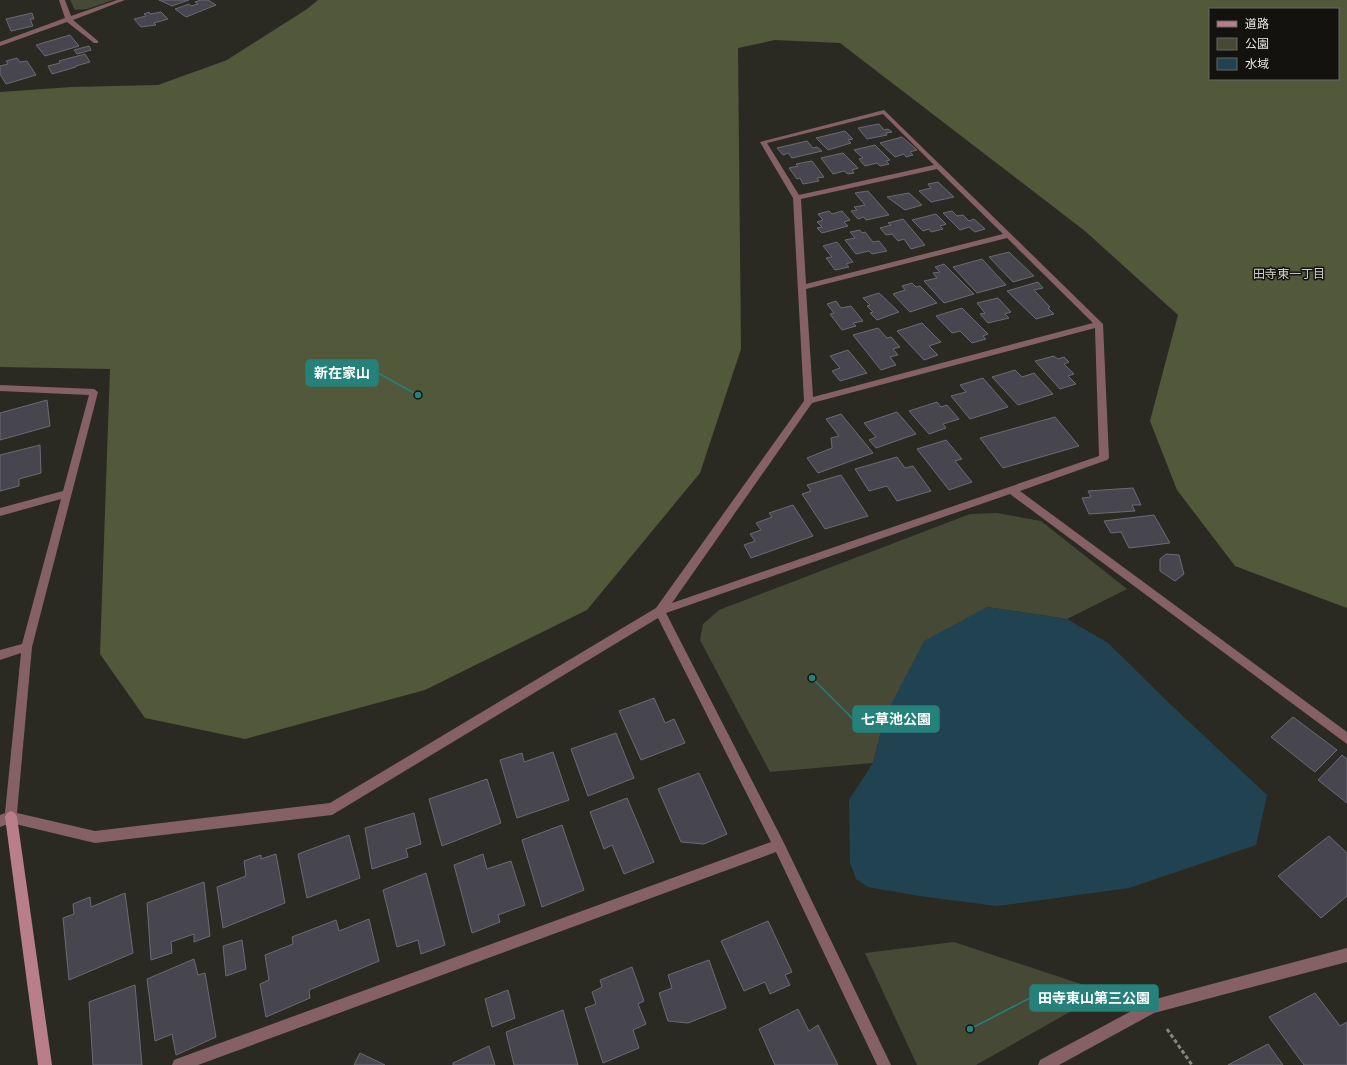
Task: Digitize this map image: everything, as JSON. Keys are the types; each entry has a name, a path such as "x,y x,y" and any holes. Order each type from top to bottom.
{"street":[{"path":"62,0 69,20 96,42"},
{"path":"0,44 122,0"},
{"path":"5,819 95,837 332,809 660,611 1104,458 1099,324 884,112 763,142 797,198 809,401 660,611"},
{"path":"797,198 939,166"},
{"path":"802,288 1009,235"},
{"path":"809,401 1099,324"},
{"path":"0,388 94,392 27,647 5,819 45,1065"},
{"path":"1012,490 1347,740"},
{"path":"0,512 67,494"},
{"path":"660,611 778,845 884,1065"},
{"path":"0,655 27,647"},
{"path":"179,1065 778,845"},
{"path":"1045,1065 1152,1007 1347,955"}],"path":[{"path":"1152,1007 1192,1065"}],"green space":[{"path":"70,0 113,0 87,9 75,10"},
{"path":"318,0 1347,0 1347,608 1235,566 1177,490 1150,421 1178,315 1085,231 840,43 775,40 738,48 741,349 700,473 587,610 425,690 245,739 145,718 100,654 110,369 0,367 0,92 72,87 158,85 227,60 307,9"},
{"path":"997,513 1041,521 1127,589 1067,619 987,607 885,716 873,763 770,772 700,640 703,624 719,610 970,514"},
{"path":"954,942 1105,992 976,1065 917,1065 865,953"}],"water":[{"path":"987,607 1067,619 1108,643 1169,703 1267,795 1256,845 1129,888 997,906 919,896 868,887 856,879 850,862 849,800 873,763 885,716 924,641"}],"building":[{"path":"159,0 189,0 172,6"},
{"path":"208,0 216,5 186,17 175,9 189,4 191,6 198,4 195,2"},
{"path":"149,12 150,14 161,12 168,19 154,23 156,25 141,27 134,19 146,16 144,14"},
{"path":"32,13 34,19 30,19 33,26 11,31 6,19"},
{"path":"70,35 79,46 45,56 36,45"},
{"path":"89,46 91,50 77,54 74,50"},
{"path":"85,54 90,62 76,67 52,74 48,66 60,63 59,61"},
{"path":"17,58 20,62 27,61 36,75 6,84 0,74 0,66 8,64 6,61"},
{"path":"879,124 884,130 888,129 892,132 886,133 887,135 867,139 858,128"},
{"path":"845,131 853,139 848,140 851,143 828,150 816,138"},
{"path":"902,137 917,150 910,152 913,155 906,157 904,154 895,157 880,143"},
{"path":"807,141 813,148 817,147 822,151 792,158 788,153 783,155 777,148"},
{"path":"875,145 890,160 886,161 889,164 880,166 877,163 865,166 859,159 863,158 854,150"},
{"path":"843,153 858,168 852,170 854,173 848,174 844,171 833,174 821,158"},
{"path":"812,161 824,177 817,178 819,181 803,184 800,178 797,179 789,168 798,166 796,164"},
{"path":"938,182 954,197 931,202 919,191 931,188 928,184"},
{"path":"868,191 889,215 866,220 864,217 858,219 851,211 857,210 854,207 865,205 855,193"},
{"path":"909,193 922,205 905,210 887,197"},
{"path":"829,211 832,214 842,211 850,220 844,222 848,226 822,233 817,228 822,227 817,222 823,220 818,214"},
{"path":"952,211 957,216 963,215 969,221 974,219 985,229 975,232 969,227 960,230 943,213"},
{"path":"936,214 946,224 940,226 943,229 931,232 929,229 923,231 912,220"},
{"path":"903,219 925,245 911,249 904,239 898,241 892,234 886,235 880,228 891,225 888,223"},
{"path":"860,230 862,233 865,232 873,242 879,241 887,251 872,254 869,251 856,254 845,240 855,238 850,232"},
{"path":"837,242 853,262 846,264 849,267 835,270 826,258 832,257 823,246"},
{"path":"1009,252 1034,276 1013,282 989,257"},
{"path":"982,259 1006,285 977,293 953,267"},
{"path":"944,264 974,294 944,303 924,281 937,278 933,273 940,272 935,267"},
{"path":"1038,282 1043,288 1034,290 1050,307 1048,308 1054,314 1036,319 1007,291"},
{"path":"912,283 916,287 920,286 937,303 910,312 893,294 905,290 902,286"},
{"path":"879,293 899,312 877,320 870,313 873,312 867,306 870,305 863,298"},
{"path":"998,298 1011,312 1005,314 1009,318 988,323 980,314 985,313 977,303"},
{"path":"836,301 841,308 851,306 863,321 853,323 856,326 842,330 830,314 834,313 827,304"},
{"path":"962,308 988,334 983,336 986,339 972,343 960,331 952,333 936,316"},
{"path":"922,323 941,342 929,346 938,355 924,360 897,331"},
{"path":"878,328 887,338 891,337 900,347 893,349 898,355 890,357 896,365 881,370 853,335"},
{"path":"848,350 867,373 840,381 832,371 840,368 830,356"},
{"path":"1054,356 1058,359 1064,357 1069,362 1064,364 1074,374 1068,376 1076,384 1060,389 1035,361"},
{"path":"1015,370 1022,377 1034,373 1053,394 1018,405 992,377"},
{"path":"983,378 1008,407 970,419 951,396 966,392 960,385"},
{"path":"47,400 50,426 0,440 0,413"},
{"path":"937,402 941,407 947,405 959,419 943,424 946,428 929,434 909,411"},
{"path":"897,412 916,434 876,448 869,440 876,437 864,423"},
{"path":"841,414 873,453 818,473 807,458 832,448 831,438 839,436 826,419"},
{"path":"1055,417 1079,446 1003,468 980,438"},
{"path":"946,440 962,459 955,461 972,482 949,490 917,449"},
{"path":"40,445 41,473 19,479 19,486 0,491 0,455"},
{"path":"897,457 905,468 913,466 931,491 897,501 887,486 869,491 855,469"},
{"path":"841,475 868,516 825,529 802,494 811,491 807,485"},
{"path":"1133,488 1141,505 1132,505 1135,511 1089,514 1082,498 1091,497 1088,491"},
{"path":"793,505 813,536 751,558 744,545 755,541 750,534 761,530 756,523 772,517 769,513"},
{"path":"1154,515 1170,543 1129,548 1121,532 1111,533 1104,521"},
{"path":"1166,554 1179,555 1184,574 1175,581 1160,571 1160,559"},
{"path":"654,698 665,723 674,719 685,743 641,760 619,711"},
{"path":"1293,717 1337,750 1315,772 1271,737"},
{"path":"616,733 634,778 588,796 571,749"},
{"path":"553,752 569,800 517,818 500,760 522,753 524,762"},
{"path":"1342,755 1347,759 1347,803 1318,780"},
{"path":"699,773 727,834 704,844 681,842 658,789"},
{"path":"487,779 501,823 442,846 429,799"},
{"path":"627,798 654,862 624,874 612,845 604,849 590,812"},
{"path":"414,813 421,844 406,849 408,857 372,869 365,828"},
{"path":"562,825 584,890 542,907 522,840"},
{"path":"349,835 360,878 307,898 298,854"},
{"path":"1329,836 1347,853 1347,896 1321,918 1278,876"},
{"path":"276,854 285,903 223,928 217,887 246,876 244,861 261,855 261,859"},
{"path":"483,854 487,869 511,861 525,905 498,915 500,922 472,933 454,865"},
{"path":"426,873 445,945 421,954 418,940 397,947 383,890"},
{"path":"204,882 210,936 194,942 194,934 171,942 172,953 151,960 147,903"},
{"path":"125,893 133,953 69,980 63,918 74,914 73,904 90,897 91,907"},
{"path":"369,919 379,961 309,990 310,998 266,1017 260,984 269,980 265,955 293,944 292,937 336,920 339,931"},
{"path":"768,921 792,972 785,975 790,985 770,994 765,982 744,991 721,941"},
{"path":"242,940 246,969 226,976 223,946"},
{"path":"194,959 198,975 205,973 216,1037 176,1055 172,1034 155,1041 147,979"},
{"path":"709,960 726,1008 688,1023 668,1021 659,993 672,988 668,975"},
{"path":"632,967 644,1001 638,1004 646,1024 633,1030 639,1048 603,1063 585,1008 596,1004 592,992 602,987 600,980"},
{"path":"135,985 142,1065 93,1065 89,1002"},
{"path":"508,990 515,1018 492,1027 485,999"},
{"path":"1315,993 1340,1026 1347,1022 1347,1065 1304,1065 1269,1017"},
{"path":"798,1009 809,1031 818,1025 838,1065 775,1065 759,1029"},
{"path":"563,1010 578,1065 514,1065 506,1032"},
{"path":"1268,1044 1283,1065 1228,1065"},
{"path":"489,1046 495,1065 453,1065 453,1063"},
{"path":"360,1053 385,1065 354,1065"}],"place":[{"name":"新在家山","path":"418,395"},
{"name":"七草池公園","path":"812,678"},
{"name":"田寺東山第三公園","path":"970,1029"}],"district":[{"name":"田寺東一丁目","path":"1289,274"}]}
